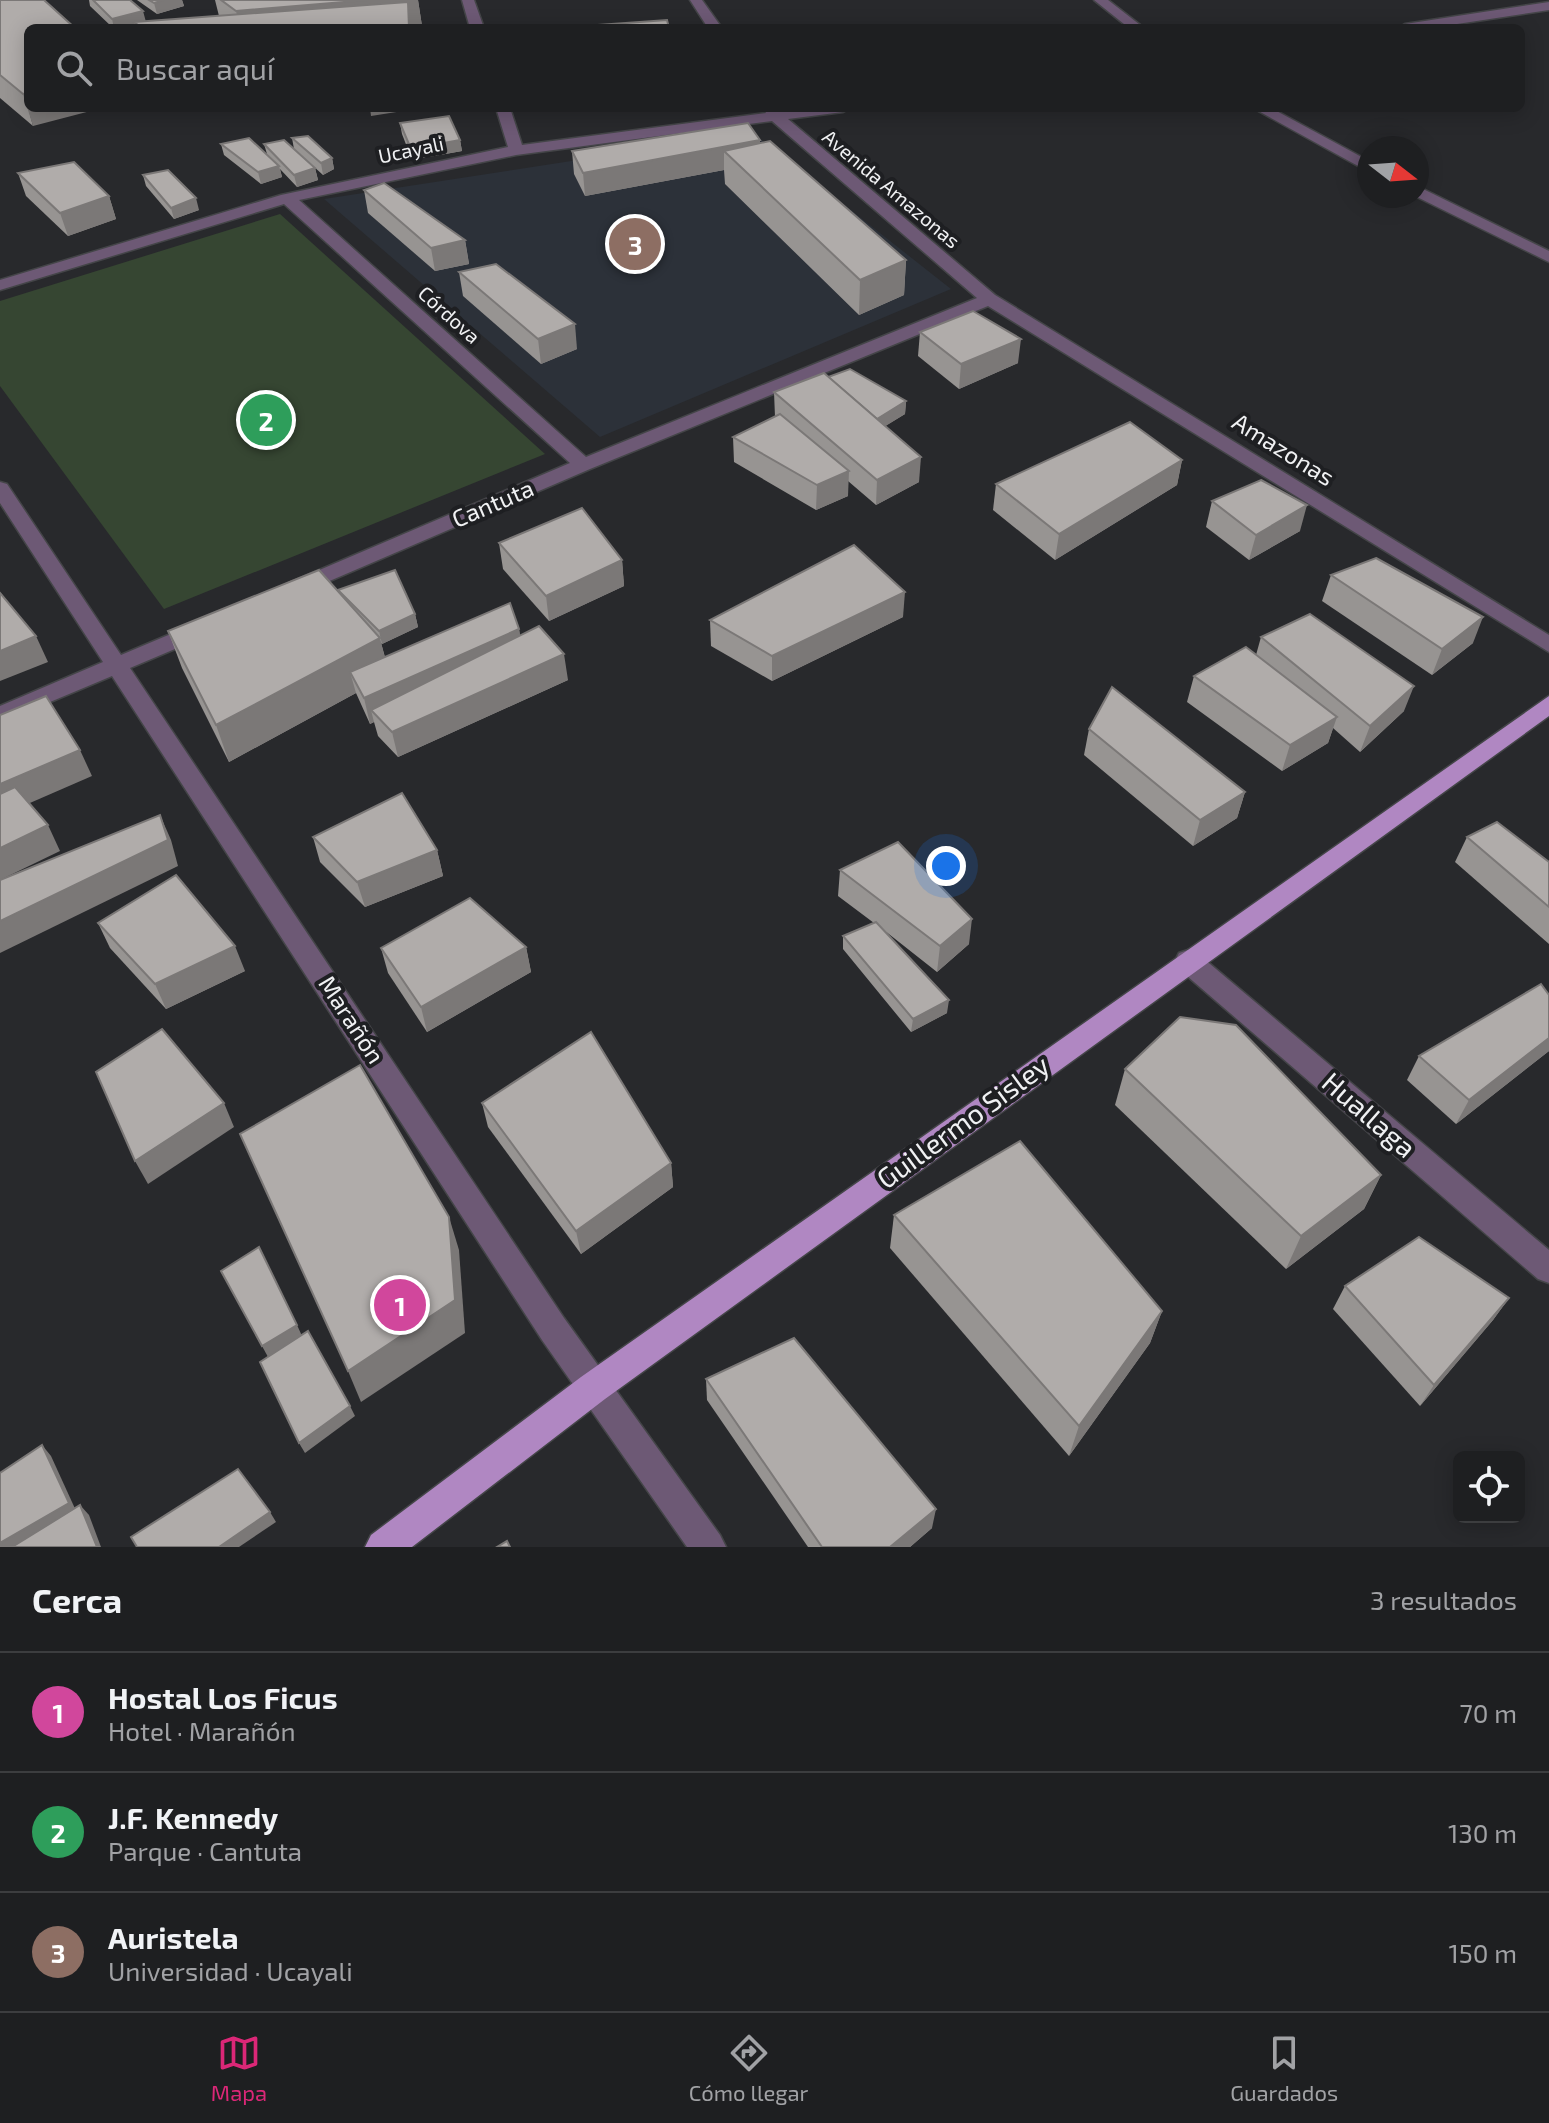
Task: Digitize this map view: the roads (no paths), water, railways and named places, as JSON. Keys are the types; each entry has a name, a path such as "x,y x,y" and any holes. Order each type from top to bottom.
{"main road":[{"name":"Guillermo Sisley","path":"383,1547 593,1388 1549,704"}],"street":[{"path":"468,0 476,24"},
{"path":"696,0 712,24"},
{"path":"1100,0 1132,24"},
{"path":"1431,24 1549,6"},
{"path":"504,112 516,150"},
{"path":"1267,112 1357,161"},
{"name":"Ucayali","path":"0,285 287,198 516,150 773,113"},
{"name":"Avenida Amazonas","path":"773,113 989,299"},
{"path":"1429,197 1549,257"},
{"name":"Córdova","path":"287,198 583,465"},
{"name":"Cantuta","path":"278,596 583,465 989,299"},
{"name":"Amazonas","path":"989,299 1549,645"},
{"name":"Marañón","path":"0,488 593,1388 708,1547"},
{"path":"0,715 220,621"},
{"name":"Huallaga","path":"1188,961 1549,1269"}],"place":[{"name":"Auristela","path":"635,244"},
{"name":"J.F. Kennedy","path":"266,420"},
{"name":"Hostal Los Ficus","path":"400,1305"}]}
